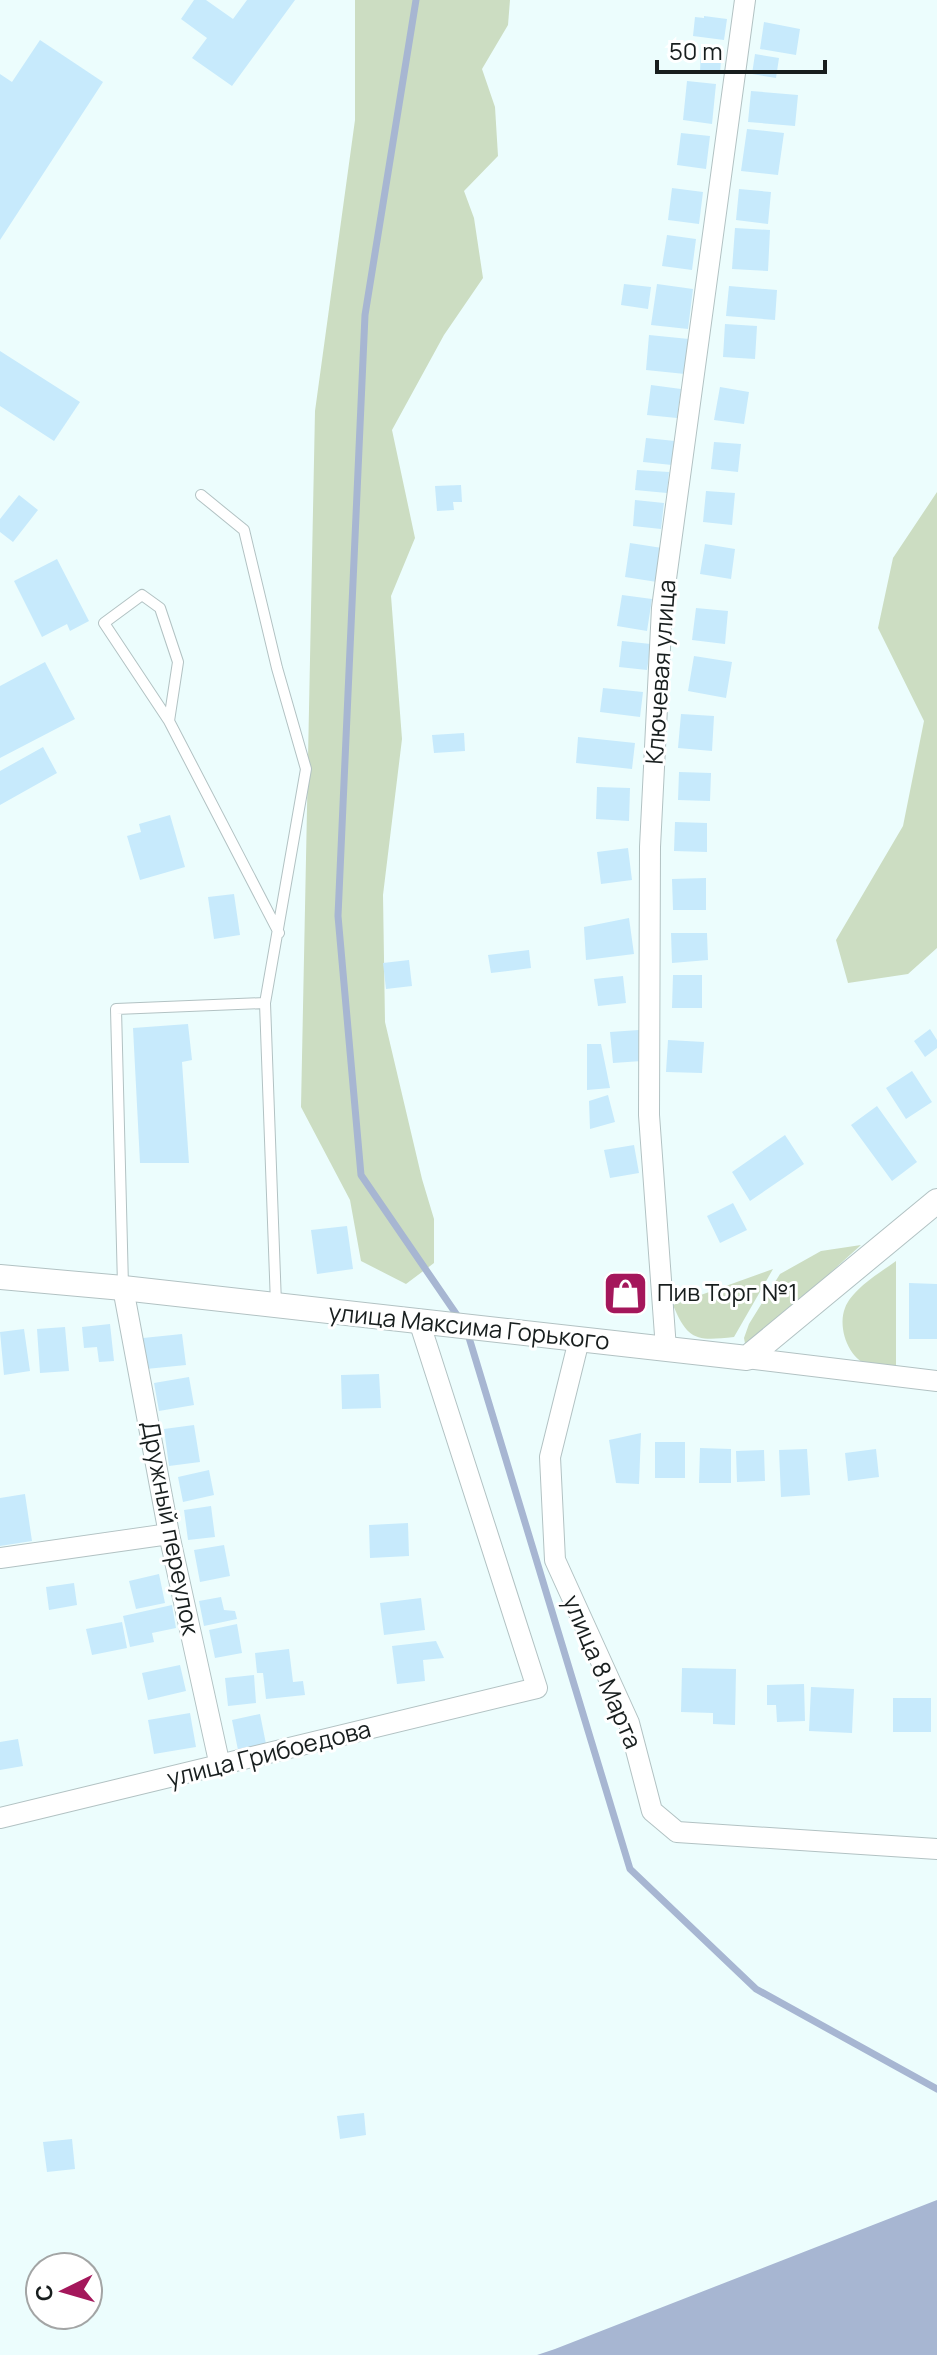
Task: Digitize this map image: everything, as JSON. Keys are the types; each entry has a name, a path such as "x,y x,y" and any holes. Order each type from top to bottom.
{"street":[{"name":"Ключевая улица","path":"666,1349 649,1115 650,847 662,608 745,0"},
{"path":"747,1358 937,1201"},
{"name":"улица Максима Горького","path":"0,1277 123,1288 937,1381"},
{"name":"Дружный переулок","path":"123,1288 169,1534 220,1766"},
{"name":"улица Грибоедова","path":"0,1818 537,1688 419,1321"},
{"name":"улица 8 Марта","path":"579,1340 550,1457 555,1560 629,1723 652,1811 677,1832 937,1849"},
{"path":"0,1558 169,1534"}],"lane":[{"path":"201,495 244,530 277,668 306,769 265,1003 276,1305"},
{"path":"169,721 178,662 160,608 142,595 104,623 169,721 279,933"},
{"path":"123,1288 116,1009 265,1003"}],"green space":[{"path":"355,0 510,0 508,25 482,69 495,107 498,156 464,191 474,218 483,278 444,335 392,430 415,538 391,596 402,739 383,895 385,1022 434,1219 434,1263 406,1284 361,1261 350,1200 301,1107 315,411 355,120"},
{"path":"937,492 937,948 908,974 848,983 836,940 903,826 924,721 878,628 893,558"},
{"path":"861,1245 746,1349 744,1338 749,1324 780,1274 821,1251"},
{"path":"896,1261 896,1365 871,1366 851,1351 844,1334 843,1316 854,1294"},
{"path":"773,1269 734,1337 711,1339 695,1336 678,1317 673,1305"}],"water":[{"path":"937,2200 937,2355 537,2355 555,2349"}],"building":[{"path":"194,0 206,0 233,19 247,0 295,0 232,86 192,58 207,38 181,19"},
{"path":"695,17 727,19 724,40 693,36"},
{"path":"764,22 800,29 796,55 760,49"},
{"path":"40,40 103,82 0,240 0,74 12,82"},
{"path":"701,45 722,46 720,74 700,73"},
{"path":"755,54 779,58 776,78 752,74"},
{"path":"687,81 716,84 712,124 683,120"},
{"path":"751,91 798,95 795,126 748,122"},
{"path":"747,129 784,133 778,175 741,171"},
{"path":"681,133 710,136 706,169 677,165"},
{"path":"672,188 703,192 699,224 668,220"},
{"path":"739,189 771,192 768,224 736,220"},
{"path":"735,228 770,230 768,271 732,269"},
{"path":"667,235 696,239 692,270 662,266"},
{"path":"624,284 651,287 648,309 621,305"},
{"path":"657,284 693,289 688,329 651,325"},
{"path":"729,286 777,290 775,320 726,316"},
{"path":"725,324 757,326 755,359 723,357"},
{"path":"649,335 689,339 685,374 646,370"},
{"path":"0,351 80,402 54,441 0,406"},
{"path":"651,385 681,389 677,418 647,415"},
{"path":"720,387 749,392 744,424 714,420"},
{"path":"646,438 675,441 672,465 643,462"},
{"path":"714,442 741,444 738,472 711,469"},
{"path":"637,470 669,472 667,493 635,490"},
{"path":"461,485 462,502 453,502 454,510 437,511 435,486"},
{"path":"706,491 735,493 732,525 703,522"},
{"path":"19,495 38,510 13,542 0,532 0,519"},
{"path":"635,500 664,503 661,529 633,526"},
{"path":"630,543 662,548 657,582 625,577"},
{"path":"705,544 735,549 731,579 700,574"},
{"path":"57,559 89,621 70,631 67,624 42,637 14,581"},
{"path":"622,595 652,599 647,631 617,626"},
{"path":"696,608 728,611 725,644 692,640"},
{"path":"622,641 651,644 647,670 619,667"},
{"path":"694,656 732,662 726,698 688,691"},
{"path":"45,662 75,719 0,758 0,686"},
{"path":"603,688 643,692 640,717 600,712"},
{"path":"681,714 714,716 712,751 678,748"},
{"path":"464,733 465,751 434,753 432,735"},
{"path":"578,737 635,743 632,769 576,763"},
{"path":"43,747 57,773 0,805 0,771"},
{"path":"679,772 711,773 710,801 678,800"},
{"path":"597,787 630,788 629,821 596,819"},
{"path":"170,815 185,867 140,880 127,836 141,832 139,824"},
{"path":"675,822 707,823 707,852 674,851"},
{"path":"628,848 632,880 601,884 597,852"},
{"path":"706,878 706,910 673,910 672,879"},
{"path":"234,894 240,935 214,939 208,897"},
{"path":"629,918 634,954 586,960 584,927"},
{"path":"671,933 707,933 708,960 672,963"},
{"path":"529,950 531,968 491,973 488,955"},
{"path":"409,960 412,986 386,989 383,963"},
{"path":"673,975 702,975 702,1008 672,1008"},
{"path":"623,976 626,1003 598,1006 594,979"},
{"path":"188,1024 192,1060 182,1062 189,1163 140,1163 133,1028"},
{"path":"930,1029 937,1040 937,1048 925,1057 914,1041"},
{"path":"639,1030 642,1061 613,1063 610,1032"},
{"path":"668,1040 704,1042 702,1073 666,1072"},
{"path":"587,1044 601,1044 610,1088 587,1090"},
{"path":"912,1071 932,1102 906,1119 886,1088"},
{"path":"608,1095 615,1122 590,1129 589,1101"},
{"path":"877,1106 917,1162 892,1181 851,1125"},
{"path":"785,1135 804,1164 750,1201 732,1172"},
{"path":"634,1145 639,1173 610,1178 604,1150"},
{"path":"733,1203 747,1230 720,1243 707,1216"},
{"path":"347,1226 353,1269 317,1274 311,1230"},
{"path":"632,1278 635,1293 610,1299 606,1284"},
{"path":"909,1283 937,1284 937,1339 909,1339"},
{"path":"110,1324 114,1361 99,1362 97,1347 84,1348 82,1327"},
{"path":"65,1327 69,1371 40,1373 37,1329"},
{"path":"24,1329 30,1371 4,1375 0,1332"},
{"path":"182,1334 186,1365 146,1369 143,1338"},
{"path":"379,1374 381,1408 342,1409 341,1375"},
{"path":"189,1377 194,1405 159,1411 154,1383"},
{"path":"194,1425 200,1462 169,1466 164,1429"},
{"path":"641,1433 639,1484 616,1483 609,1440"},
{"path":"655,1442 685,1442 685,1478 655,1478"},
{"path":"700,1448 731,1449 731,1483 699,1483"},
{"path":"807,1449 810,1495 781,1497 779,1450"},
{"path":"876,1449 879,1477 848,1481 845,1453"},
{"path":"764,1450 765,1481 737,1482 736,1451"},
{"path":"209,1470 214,1495 183,1502 178,1477"},
{"path":"25,1494 32,1541 0,1546 0,1498"},
{"path":"211,1506 215,1537 188,1540 184,1510"},
{"path":"408,1523 409,1556 370,1558 369,1525"},
{"path":"224,1545 230,1576 200,1582 194,1550"},
{"path":"159,1574 165,1603 136,1609 129,1581"},
{"path":"74,1583 77,1605 49,1610 46,1587"},
{"path":"221,1597 224,1610 235,1611 237,1619 204,1626 199,1601"},
{"path":"421,1598 425,1630 384,1635 380,1603"},
{"path":"172,1605 176,1628 152,1633 154,1642 130,1647 123,1616"},
{"path":"122,1622 127,1648 92,1655 86,1629"},
{"path":"237,1624 242,1653 215,1658 209,1630"},
{"path":"436,1641 444,1658 423,1660 425,1681 397,1684 392,1646"},
{"path":"289,1649 293,1682 303,1681 305,1695 266,1699 263,1673 257,1673 255,1653"},
{"path":"180,1665 186,1691 148,1700 142,1673"},
{"path":"682,1668 736,1669 735,1725 713,1724 713,1713 681,1712"},
{"path":"254,1675 256,1703 228,1706 225,1678"},
{"path":"804,1684 805,1721 777,1722 776,1705 767,1705 767,1685"},
{"path":"811,1687 854,1689 852,1733 809,1731"},
{"path":"893,1698 931,1698 931,1732 893,1732"},
{"path":"190,1713 196,1747 154,1754 148,1720"},
{"path":"260,1714 266,1744 238,1750 232,1720"},
{"path":"18,1739 23,1766 0,1770 0,1742"},
{"path":"364,2113 366,2135 340,2139 337,2116"},
{"path":"72,2139 75,2169 47,2172 43,2142"}],"waterway":[{"path":"416,0 365,315 338,916 361,1175 461,1321"},
{"path":"467,1331 630,1869 756,1989 937,2089"}],"place":[{"name":"Пив Торг №1","path":"626,1293"}]}
